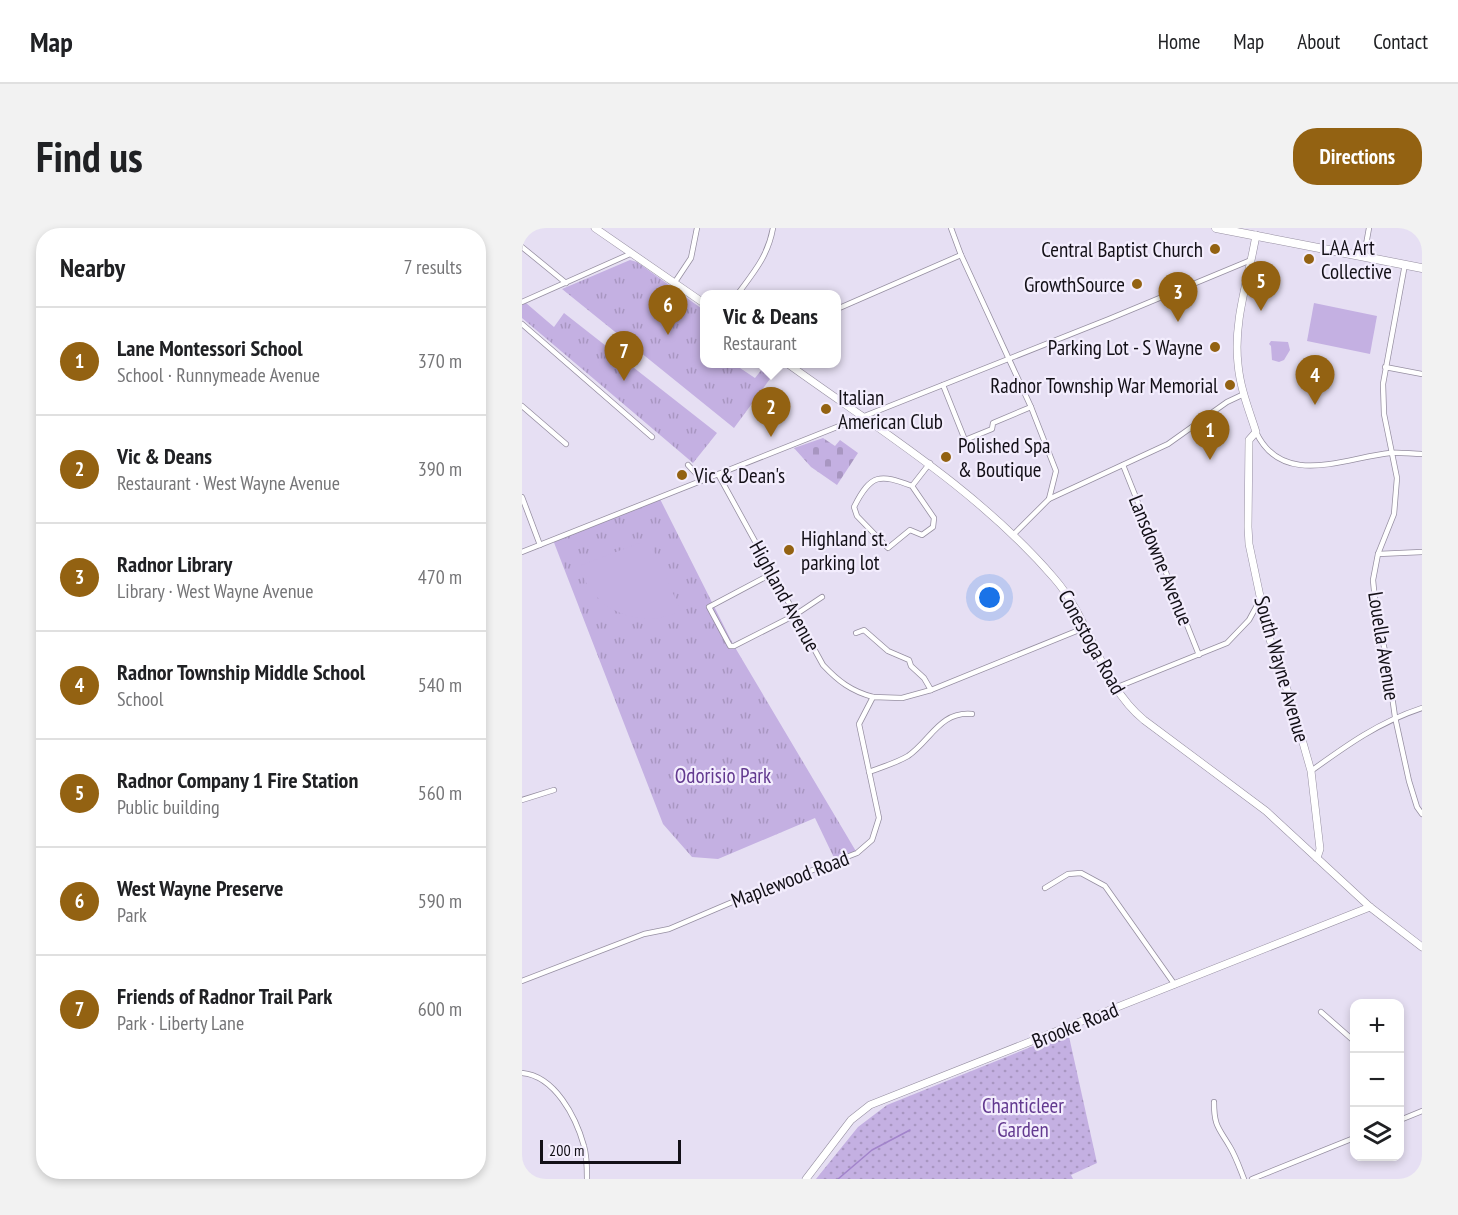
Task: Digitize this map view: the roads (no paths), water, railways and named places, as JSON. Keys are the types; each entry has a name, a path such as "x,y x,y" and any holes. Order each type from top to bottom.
{"highway":[{"path":"1216,228 1422,268"}],"main road":[{"path":"594,228 700,300"},
{"path":"1256,235 1240,306 1238,330 1238,361 1244,394 1256,432"},
{"name":"Conestoga Road","path":"795,368 930,464 984,507 1059,584 1115,688 1137,714 1266,811 1370,907 1422,947"},
{"name":"South Wayne Avenue","path":"1256,432 1249,440 1248,527 1268,634 1292,704 1311,771 1320,849 1317,858"},
{"name":"Brooke Road","path":"806,1179 851,1120 870,1105 1370,907"}],"street":[{"path":"675,282 691,258 696,228"},
{"path":"740,290 762,262 770,245 773,228"},
{"path":"951,228 961,255 1031,407 1056,471 1049,499"},
{"path":"1364,256 1370,228"},
{"path":"522,247 566,284"},
{"path":"522,302 630,254"},
{"path":"841,307 961,255"},
{"path":"522,552 1251,260"},
{"name":"Louella Avenue","path":"1406,264 1383,384 1384,414 1397,478 1394,513 1378,554 1373,580 1376,611 1387,660 1395,717 1409,781 1417,807 1422,814"},
{"path":"522,324 652,437"},
{"path":"1385,368 1422,374"},
{"path":"943,384 965,440 992,429 993,423 1031,407"},
{"path":"1013,535 1049,499 1168,444 1227,402 1244,394"},
{"path":"522,406 566,444"},
{"path":"1256,432 1273,454 1293,464 1307,467 1391,453 1422,454"},
{"path":"912,486 930,464"},
{"path":"688,465 702,480"},
{"name":"Lansdowne Avenue","path":"1123,465 1199,655"},
{"name":"Highland Avenue","path":"718,474 823,665 839,682 857,692 873,697"},
{"path":"876,478 891,478 912,486 934,518 933,527 922,535 910,530 888,548 857,516 854,507 861,494 876,478"},
{"path":"522,497 540,545"},
{"path":"1378,554 1422,552"},
{"path":"773,573 709,607 730,645 734,646 795,615 822,597"},
{"path":"1115,688 1227,643 1249,620 1261,598"},
{"path":"873,697 902,698 931,690 1084,628"},
{"path":"856,633 864,630 888,651 909,660 911,666 924,678 931,690"},
{"name":"Maplewood Road","path":"522,981 644,934 669,929 857,853 872,840 879,818 859,724 873,697"},
{"path":"1311,771 1352,741 1395,717 1422,708"},
{"path":"869,772 906,757 940,724 950,718 960,713 972,714"},
{"path":"522,800 554,790"},
{"path":"1045,888 1068,874 1081,873 1105,886 1175,985"},
{"path":"1321,1012 1350,1037"},
{"path":"522,1073 538,1077 560,1097 584,1147 587,1179"},
{"path":"1214,1102 1214,1120 1231,1148 1244,1179"},
{"path":"1404,1118 1422,1111"},
{"path":"1252,1179 1350,1140"}],"waterway":[{"path":"838,1179 872,1150 910,1130"}],"place":[{"name":"Central Baptist Church","path":"1215,249"},
{"name":"LAA Art Collective","path":"1309,259"},
{"name":"GrowthSource","path":"1137,284"},
{"name":"Radnor Company 1 Fire Station","path":"1261,311"},
{"name":"Radnor Library","path":"1178,322"},
{"name":"West Wayne Preserve","path":"668,335"},
{"name":"Parking Lot - S Wayne","path":"1215,347"},
{"name":"Friends of Radnor Trail Park","path":"624,381"},
{"name":"Radnor Township War Memorial","path":"1230,385"},
{"name":"Radnor Township Middle School","path":"1315,405"},
{"name":"Italian American Club","path":"826,409"},
{"name":"Vic & Deans","path":"771,437"},
{"name":"Polished Spa & Boutique","path":"946,457"},
{"name":"Lane Montessori School","path":"1210,460"},
{"name":"Vic & Dean's","path":"682,475"},
{"name":"Highland st. parking lot","path":"789,550"}],"park label":[{"name":"Odorisio Park","path":"723,775"},
{"name":"Chanticleer Garden","path":"1023,1117"}]}
